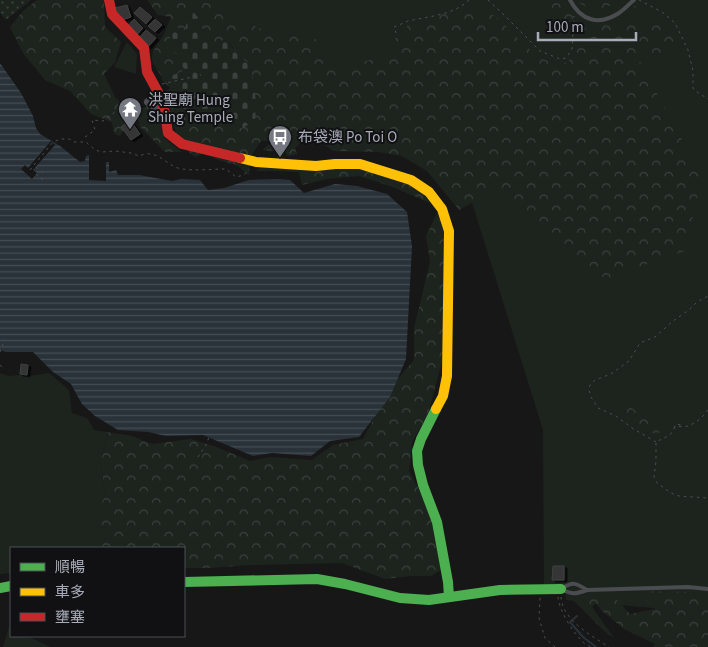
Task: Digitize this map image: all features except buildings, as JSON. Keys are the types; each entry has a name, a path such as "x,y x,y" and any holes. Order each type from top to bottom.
{"street":[{"path":"109,0 112,14 144,48 147,72 159,94 165,113 168,133 182,144 256,162 316,166 360,164 411,180 429,192 442,209 449,231 447,376 443,396 417,451 423,485 436,522 448,582 449,597"},
{"path":"148,102 165,113"},
{"path":"185,582 317,579 334,581 380,594 428,600 500,590 561,589"}],"lane":[{"path":"570,0 584,17 593,20 611,18 634,0"},
{"path":"561,589 569,584 577,584 587,590"},
{"path":"561,589 569,593 587,590 688,587 708,589"}],"path":[{"path":"396,33 394,28 411,20 429,18 458,8 469,0"},
{"path":"488,0 540,51 560,59 566,58 572,49 575,8"},
{"path":"638,0 662,12 675,23 688,50 693,71 693,88 708,99"},
{"path":"154,85 201,75"},
{"path":"85,137 95,130 92,120 103,121 123,106 148,102"},
{"path":"30,170 53,142 61,139 86,142 95,150 102,152 132,152 139,156 150,154 160,157 172,166 190,170 226,169 236,177 244,175 256,162"},
{"path":"36,167 44,174"},
{"path":"36,174 43,180"},
{"path":"656,442 616,416 598,408 590,394 590,385 595,380 611,374 629,361 640,343 655,337 673,321 690,310 697,302 708,296"},
{"path":"0,352 4,341"},
{"path":"656,442 670,435 675,427 688,426 696,422 708,410"},
{"path":"704,415 708,414"},
{"path":"198,457 206,445 208,437"},
{"path":"656,442 654,477 657,483 679,496 708,498"},
{"path":"541,589 538,618 546,638 554,647"},
{"path":"562,602 573,622 609,647"},
{"path":"558,603 580,640 590,647"}],"green space":[{"path":"0,0 31,0 6,20 0,13"},
{"path":"37,0 104,0 105,27 121,42 115,62 104,74 115,97 132,113 120,136 114,134 112,122 91,114 70,91 45,80 23,53 10,27 23,11"},
{"path":"147,0 222,0 224,10 229,14 235,13 234,23 241,30 250,21 257,28 288,32 310,31 327,56 339,69 383,56 395,38 404,38 408,23 467,7 491,14 500,20 526,47 543,59 560,64 568,62 577,48 578,35 563,23 551,9 551,0 566,0 569,10 581,22 620,28 626,15 632,8 645,5 633,24 667,21 678,38 674,49 654,57 637,56 702,177 685,251 605,279 503,190 482,197 459,210 427,171 402,156 379,152 333,151 317,139 302,142 295,148 297,154 288,156 285,152 262,150 273,141 261,141 251,156 249,175 236,165 218,160 204,153 195,157 185,149 177,136 164,92 170,88 181,90 184,111 207,111 244,129 251,89 251,67 224,40 214,44 191,9 183,37 177,26 168,50 178,54 179,61 186,70 162,80 153,64 152,55 171,17 158,15"},
{"path":"216,0 708,0 708,613 566,600 564,584 544,584 543,430 464,177 219,23"},
{"path":"575,0 619,0 607,7 597,9 587,7"},
{"path":"191,8 214,44 224,40 251,66 256,102 255,124 245,126 244,129 207,111 184,111 181,90 170,88 162,80 185,70 179,61 178,54 167,50 172,29 177,26 183,36"},
{"path":"127,42 137,54 136,74 114,67"},
{"path":"148,106 157,112 162,119 164,138 182,152 165,152 140,127 137,115 140,109"},
{"path":"340,165 408,177 446,216 444,354 428,414 412,442 409,471 431,512 441,570 431,576 385,579 342,563 185,568 185,547 101,547 109,529 95,524 105,494 101,463 107,432 132,436 152,444 191,439 250,461 270,457 312,460 333,445 363,439 391,387 414,360 414,328 430,262 426,236 438,211 430,203 390,186 359,176 326,179 302,185 299,172 256,171 263,166"},
{"path":"0,373 9,376 30,376 49,373 69,390 72,413 87,418 94,430 107,432 101,463 105,494 95,524 109,529 101,547 10,547 10,573 0,574"},
{"path":"624,399 633,409 666,432 646,434 619,410"},
{"path":"637,591 696,592 708,596 708,647 653,647 655,644 624,629 602,611 596,603 592,607 614,638 603,630 572,599 587,596 599,598 610,594 630,614 655,609"},
{"path":"9,627 10,637 29,637 50,647 3,647"}],"shaded area":[{"path":"0,63 21,93 40,134 60,146 80,162 85,161 86,156 89,155 89,180 106,181 106,162 109,162 109,172 116,170 118,175 139,175 172,181 181,179 200,180 208,190 224,188 249,180 278,179 290,180 304,193 335,184 357,186 387,194 407,212 412,246 406,359 390,397 359,437 330,441 311,456 272,453 253,456 203,435 166,436 148,432 118,430 95,416 82,404 71,384 53,372 33,352 6,352 0,350"}],"pier":[{"path":"51,141 55,145 33,170 37,173 32,179 21,169 25,165 28,168"}],"waterway":[{"path":"577,616 570,622 583,637 596,647"}],"traffic: fast":[{"path":"436,409 417,451 423,485 437,522 449,597"},
{"path":"185,582 317,579 400,598 429,600 500,590 561,589"},
{"path":"0,588 10,586"}],"traffic: slow":[{"path":"240,158 256,162 316,166 360,164 411,180 429,192 442,209 449,231 447,376 443,396 436,409"}],"traffic: jam":[{"path":"109,0 112,14 144,48 147,72 159,94 165,113 168,133 182,144 240,158"}],"place":[{"name":"洪聖廟 Hung Shing Temple","path":"130,130"},
{"name":"布袋澳 Po Toi O","path":"280,158"}]}
